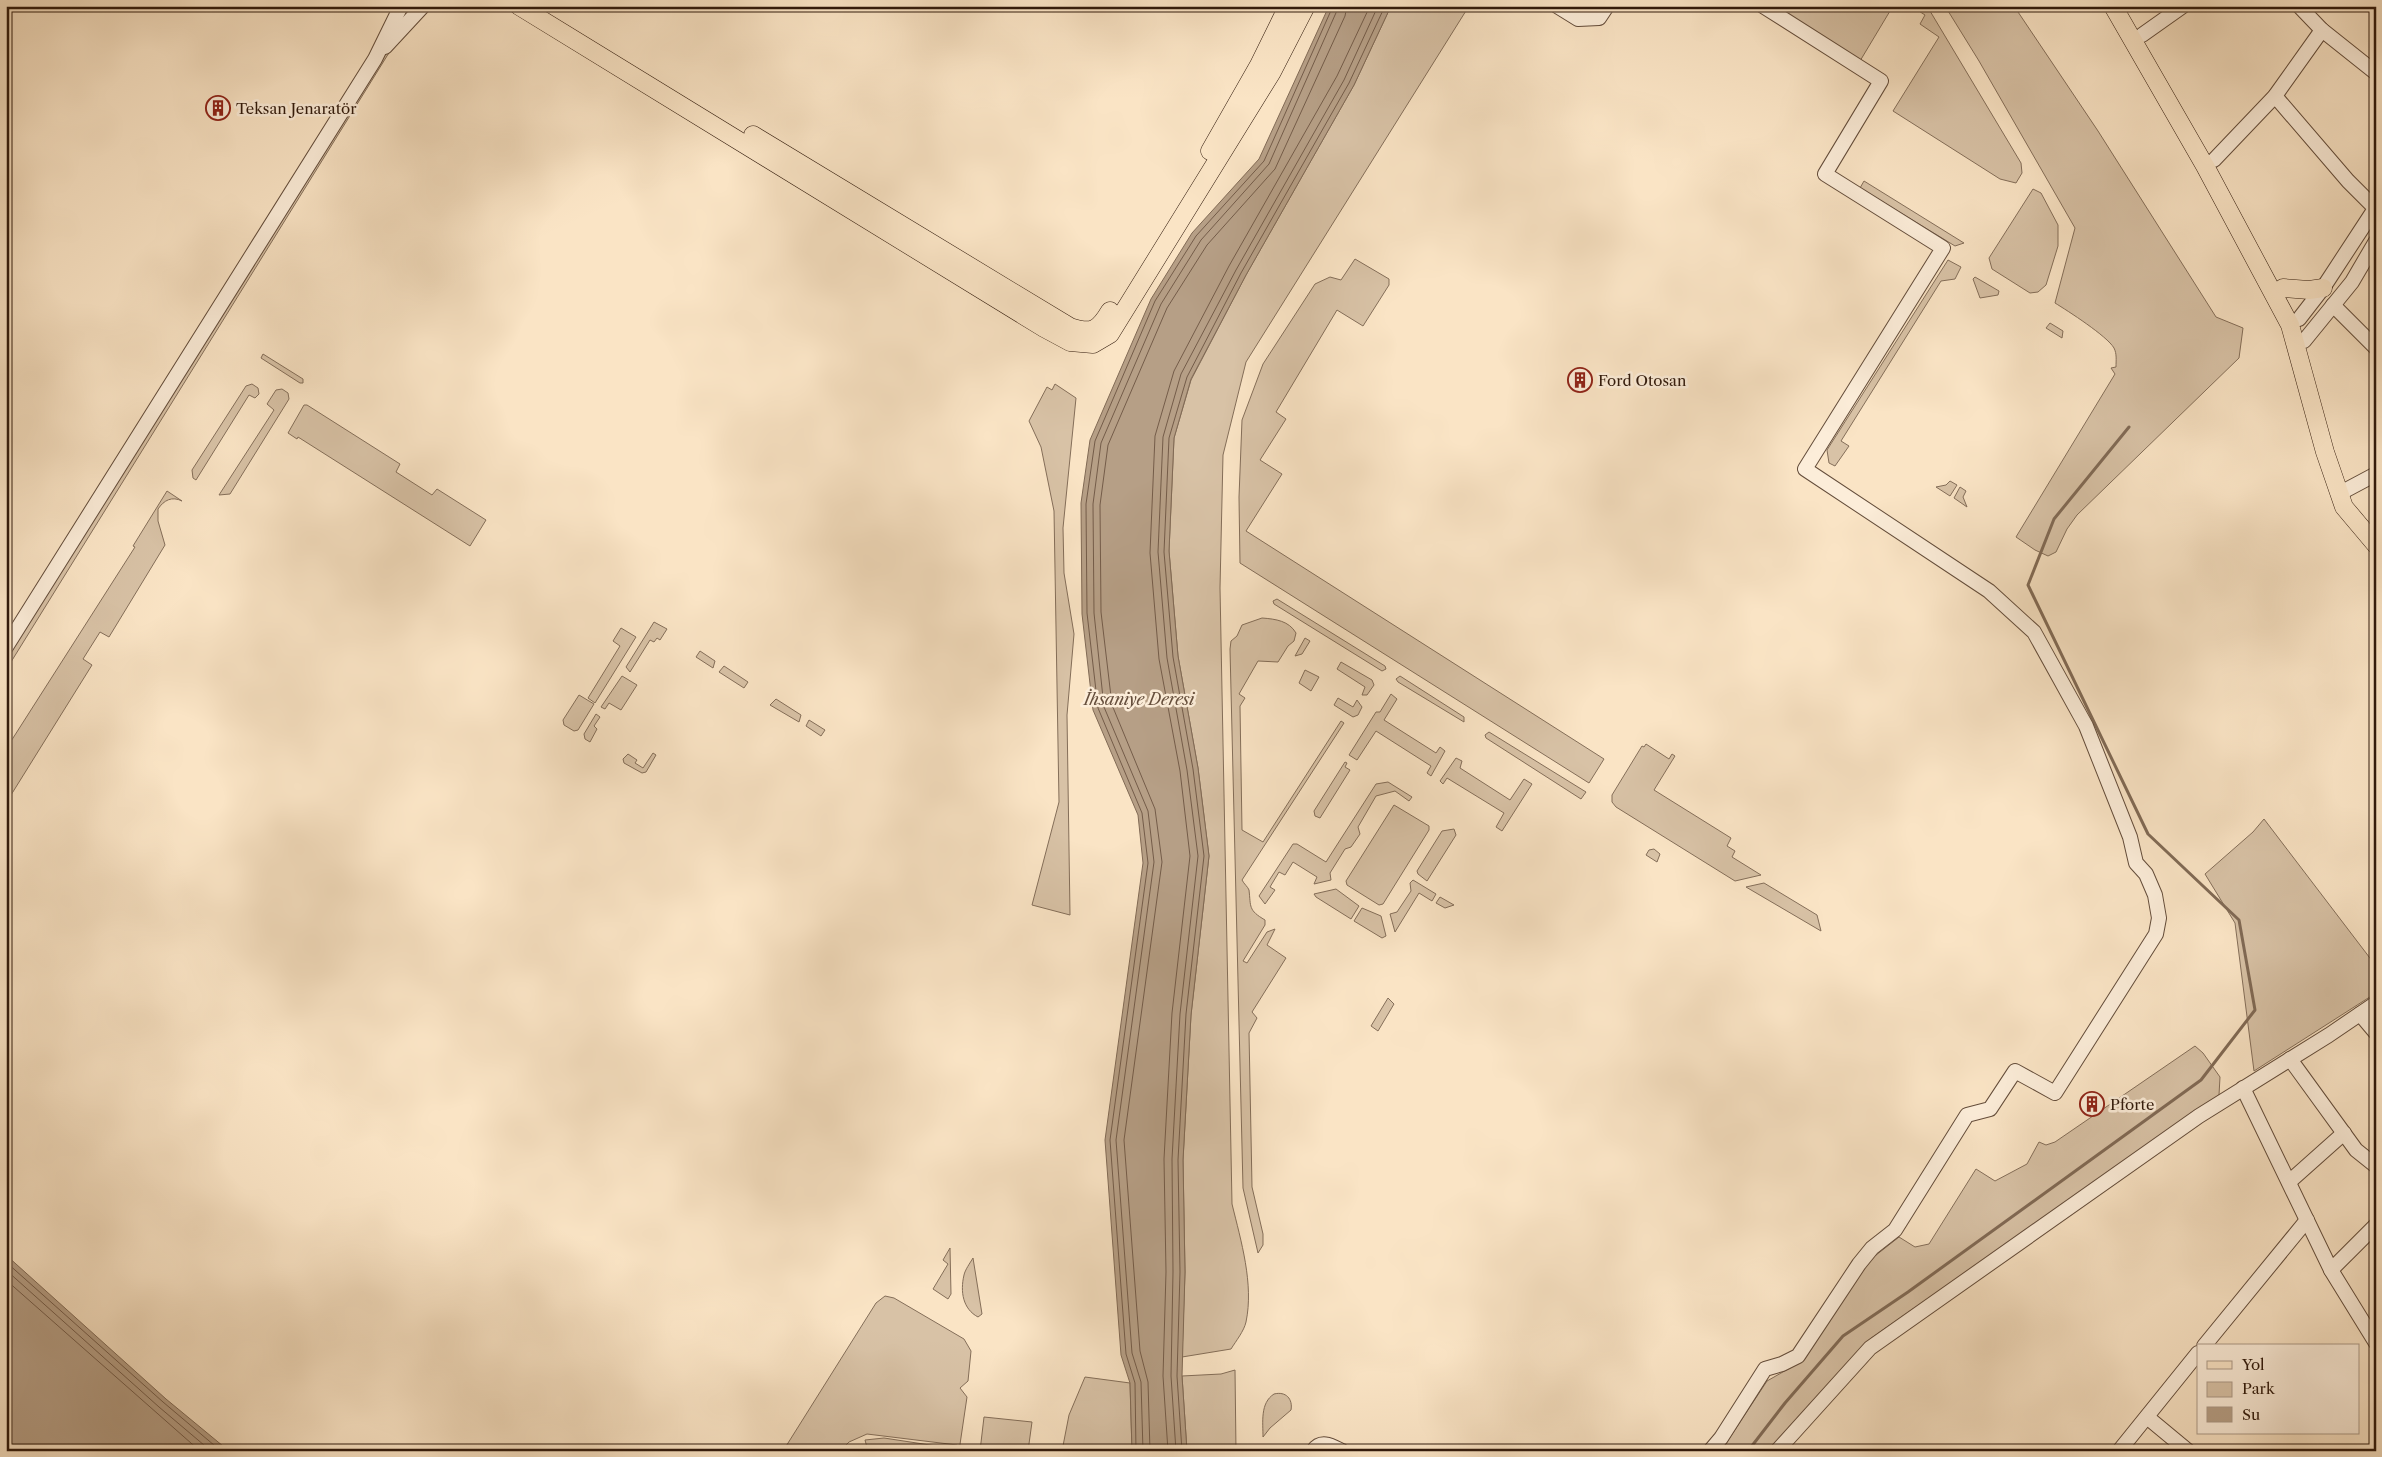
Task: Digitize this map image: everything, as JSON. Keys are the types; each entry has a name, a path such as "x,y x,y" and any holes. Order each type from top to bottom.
{"main road":[{"path":"519,6 1044,328 1070,342 1093,344 1110,334 1272,72 1306,6"},
{"path":"540,6 1070,327 1086,332 1101,326 1188,190 1260,64 1288,6"},
{"path":"2113,6 2205,166 2290,325 2325,452 2344,507 2376,545"},
{"path":"2125,6 2214,160 2299,319 2331,450 2351,502 2376,536"},
{"path":"2283,288 2309,290 2323,288"}],"street":[{"path":"6,648 375,59 402,6"},
{"path":"375,59 423,6"},
{"path":"1557,6 1578,19 1585,19 1599,18 1607,6"},
{"path":"1710,1451 1764,1369 1782,1364 1798,1356 1859,1264 1872,1248 1895,1230 1967,1115 1990,1109 2015,1071 2055,1093 2156,934 2159,918 2155,895 2146,874 2136,863 2130,837 2086,726 2034,632 1989,591 1805,469 1943,248 1825,174 1881,81 1763,6"},
{"path":"2142,34 2183,6"},
{"path":"2298,6 2322,30 2376,73"},
{"path":"2214,160 2275,96 2322,30"},
{"path":"2275,96 2348,181 2376,208 2323,288 2299,319"},
{"path":"2304,341 2352,282 2376,241"},
{"path":"2333,305 2376,348"},
{"path":"2346,490 2376,474"},
{"path":"1777,1451 1870,1348 2199,1116 2376,1003"},
{"path":"2360,1014 2376,1033"},
{"path":"2290,1059 2356,1150 2376,1166"},
{"path":"2243,1088 2331,1270 2376,1343"},
{"path":"2289,1182 2344,1134"},
{"path":"2206,1344 2307,1220"},
{"path":"2331,1270 2376,1225"},
{"path":"2119,1451 2197,1354"},
{"path":"2147,1417 2188,1451"},
{"path":"1313,1451 1322,1444 1329,1444 1342,1451"}],"green space":[{"path":"410,6 418,6 6,670 6,641"},
{"path":"1391,6 1469,6 1246,362 1223,455 1220,588 1232,1204 1245,1263 1248,1308 1245,1325 1231,1349 1182,1357 1185,1272 1183,1160 1191,1015 1209,856 1198,768 1178,656 1169,551 1174,438 1191,380 1246,275 1354,85"},
{"path":"1762,6 1893,6 1857,66"},
{"path":"1911,6 1927,6 2021,163 2022,173 2016,183 2000,179 1893,111 1939,37 1920,24 1925,15"},
{"path":"1945,6 2014,6 2098,131 2216,317 2243,328 2239,358 2077,515 2067,529 2056,552 2048,556 2016,537 2115,374 2111,368 2116,367 2116,353 2104,337 2055,303 2075,228 1979,61"},
{"path":"1864,181 1964,243 1955,246 1860,188"},
{"path":"2033,189 2041,193 2058,225 2058,246 2046,285 2038,292 2030,293 1992,269 1989,258"},
{"path":"1355,259 1389,279 1389,285 1363,326 1337,310 1276,412 1286,419 1260,460 1282,474 1246,531 1604,759 1589,783 1240,563 1239,497 1242,420 1263,364 1315,284 1330,277 1341,280"},
{"path":"1948,260 1961,267 1955,279 1941,281 1841,441 1849,446 1835,466 1829,463 1827,450"},
{"path":"1975,277 1999,291 1998,295 1980,298 1973,279"},
{"path":"2050,323 2063,331 2062,338 2046,328"},
{"path":"263,354 303,379 303,383 300,383 261,358"},
{"path":"252,384 258,388 259,394 255,398 249,395 196,480 193,478 192,470 246,386"},
{"path":"1055,384 1076,398 1063,528 1064,573 1074,634 1067,715 1070,915 1032,905 1059,802 1054,511 1041,447 1029,421 1047,387 1052,390"},
{"path":"282,389 288,393 289,399 230,494 219,495 274,410 267,404 276,390"},
{"path":"304,405 307,405 400,464 396,472 432,495 437,489 486,520 470,546 298,437 297,439 288,433"},
{"path":"1950,481 1957,485 1950,496 1936,487 1946,485"},
{"path":"1960,487 1966,491 1963,497 1967,507 1954,498"},
{"path":"167,491 182,501 168,500 158,509 158,521 165,545 109,637 100,632 83,659 92,665 6,803 6,749 135,547 133,546"},
{"path":"1277,599 1385,666 1386,669 1382,671 1274,604 1273,601"},
{"path":"1262,618 1282,621 1296,633 1294,641 1288,646 1278,662 1258,661 1239,694 1245,698 1240,706 1242,830 1263,842 1341,721 1344,723 1242,880 1249,890 1251,908 1265,920 1265,925 1243,961 1247,963 1267,932 1275,929 1267,945 1286,958 1252,1012 1257,1018 1249,1033 1252,1187 1263,1234 1263,1245 1258,1253 1243,1188 1230,649 1231,641 1237,636 1242,625"},
{"path":"654,622 667,629 660,640 657,638 654,642 650,640 630,672 626,667"},
{"path":"621,628 636,637 595,703 588,698 620,646 613,641"},
{"path":"1305,638 1310,641 1302,654 1295,656"},
{"path":"700,651 715,661 713,668 696,657"},
{"path":"1341,662 1372,680 1374,685 1367,695 1362,695 1365,687 1337,669"},
{"path":"724,666 748,682 744,688 719,672"},
{"path":"1305,670 1319,677 1311,691 1299,683"},
{"path":"622,676 637,685 621,710 609,703 605,709 601,707"},
{"path":"1400,676 1464,717 1464,722 1398,682 1396,679"},
{"path":"1391,694 1397,699 1384,720 1436,753 1440,747 1445,751 1431,776 1427,773 1431,766 1376,731 1357,760 1349,755 1376,712 1380,712"},
{"path":"579,695 594,704 578,730 574,731 564,725 563,720"},
{"path":"1338,698 1353,707 1357,700 1362,707 1358,715 1353,717 1334,705"},
{"path":"776,699 801,715 799,722 770,705"},
{"path":"596,714 600,717 594,726 597,729 590,742 585,739 584,734"},
{"path":"809,720 825,730 821,736 806,726"},
{"path":"1489,732 1586,792 1581,799 1486,738 1485,735"},
{"path":"1646,744 1669,759 1672,754 1675,756 1654,790 1731,838 1727,846 1735,851 1732,857 1761,875 1735,881 1616,807 1612,802 1612,795 1642,746 1644,747"},
{"path":"653,753 656,755 646,772 642,773 624,763 623,759 628,754 637,760 635,763 643,768"},
{"path":"1456,758 1462,761 1460,768 1510,800 1524,779 1532,784 1502,831 1496,827 1504,813 1447,778 1443,784 1440,781"},
{"path":"1345,762 1347,763 1345,767 1350,770 1320,818 1315,816 1314,811"},
{"path":"1388,782 1412,797 1409,801 1395,791 1376,796 1358,827 1360,834 1351,847 1345,849 1330,873 1331,880 1314,884 1317,877 1293,862 1285,875 1279,872 1270,887 1275,890 1265,904 1259,896 1293,844 1297,844 1326,862 1376,784"},
{"path":"1394,805 1429,826 1429,830 1383,904 1379,905 1347,885 1346,881"},
{"path":"2264,819 2376,966 2376,993 2254,1071 2235,923 2205,874 2253,832"},
{"path":"1454,829 1456,835 1427,881 1417,871 1442,831"},
{"path":"1654,849 1660,854 1657,862 1646,855 1649,850"},
{"path":"1413,880 1436,894 1432,901 1419,893 1395,932 1390,914 1397,912 1411,891 1410,883"},
{"path":"1764,883 1817,915 1821,931 1746,887"},
{"path":"1336,889 1359,906 1351,919 1314,894"},
{"path":"1440,897 1454,905 1445,908 1436,903"},
{"path":"1362,908 1381,916 1386,936 1382,938 1354,921"},
{"path":"1388,998 1394,1004 1378,1031 1371,1026"},
{"path":"2195,1046 2203,1053 2220,1077 2219,1095 1870,1339 1773,1451 1721,1451 1767,1381 1804,1360 1866,1263 1899,1237 1915,1247 1929,1244 1976,1169 1995,1181 2027,1164 2039,1142 2046,1145 2055,1142"},
{"path":"950,1248 951,1294 948,1299 933,1289 948,1264 943,1260"},
{"path":"973,1258 982,1314 978,1317 966,1305 962,1288 965,1273"},
{"path":"885,1296 894,1298 964,1339 971,1351 968,1381 960,1388 967,1397 959,1451 868,1451 865,1440 884,1438 956,1449 957,1445 867,1434 849,1442 840,1451 783,1451 876,1303"},
{"path":"1235,1370 1236,1451 1187,1451 1182,1376 1221,1374"},
{"path":"1085,1377 1130,1383 1132,1451 1062,1451 1069,1415"},
{"path":"1278,1393 1288,1397 1291,1402 1291,1410 1270,1428 1263,1437 1264,1408 1266,1402 1274,1394"},
{"path":"984,1417 1032,1422 1028,1451 980,1451"}],"water":[{"name":"İhsaniye Deresi","path":"1329,6 1391,6 1354,85 1246,275 1191,379 1174,438 1169,551 1178,656 1198,768 1209,856 1191,1015 1183,1160 1185,1272 1182,1376 1187,1451 1132,1451 1130,1383 1121,1355 1105,1140 1143,863 1138,815 1093,710 1082,614 1081,503 1090,440 1151,299 1192,233 1259,159"},
{"path":"6,1255 166,1399 229,1451 6,1451"}],"waterway":[{"path":"1748,1451 1785,1403 1843,1336 1908,1292 2201,1080 2255,1010 2239,920 2148,834 2028,585 2054,519 2129,427"}],"place":[{"name":"Teksan Jenaratör","path":"218,108"},
{"name":"Ford Otosan","path":"1580,380"},
{"name":"Pforte","path":"2092,1104"}]}
